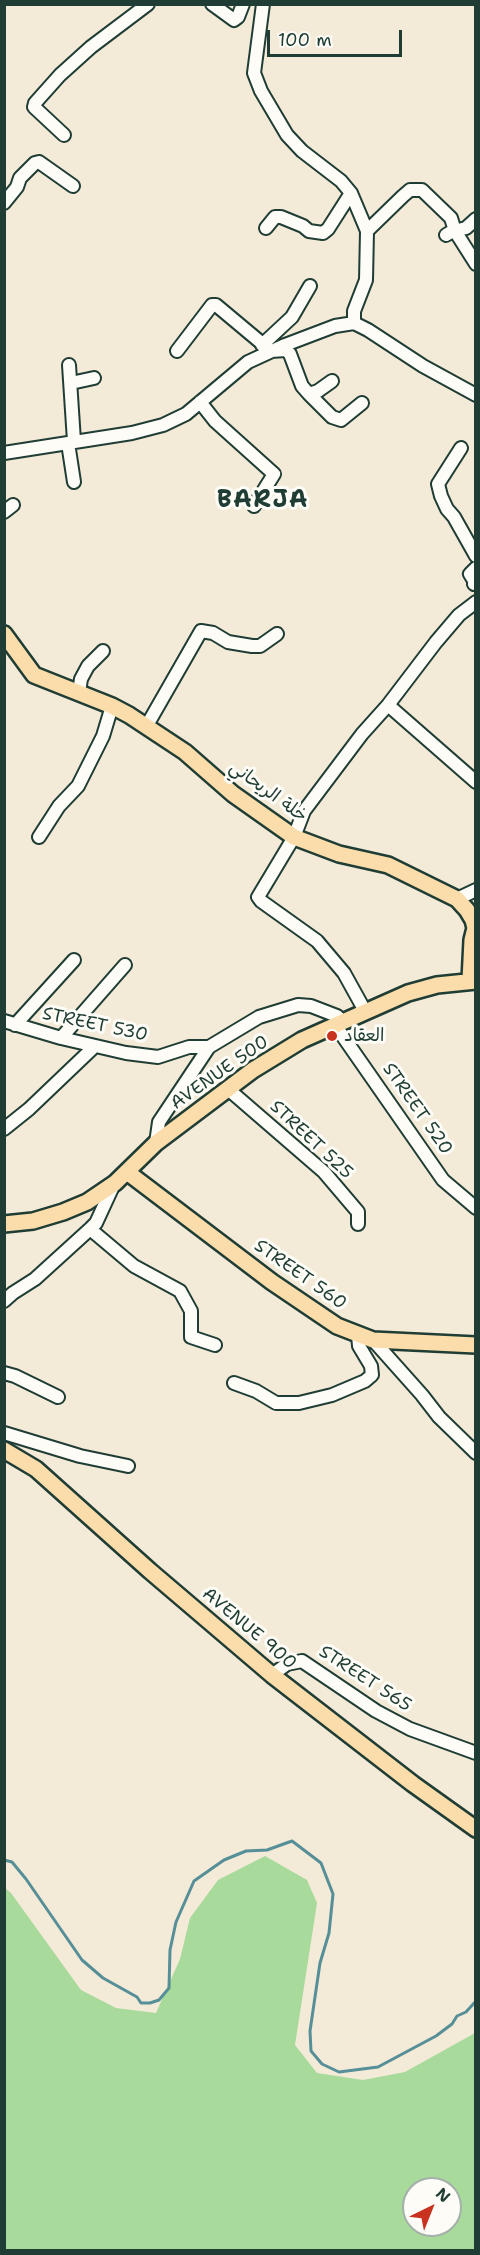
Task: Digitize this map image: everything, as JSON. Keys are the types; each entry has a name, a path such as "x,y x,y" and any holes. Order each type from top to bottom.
{"main road":[{"name":"خلة الريحاني","path":"4,634 34,675 112,706 146,727 193,758 233,794 294,837 339,854 388,865 457,899 473,920 475,928 473,981"},
{"name":"AVENUE 500","path":"4,1224 33,1221 87,1202 115,1183 156,1143 253,1070 302,1040 408,993 437,985 473,981"},
{"name":"STREET 560","path":"127,1172 308,1308 337,1326 365,1337 476,1345"},
{"name":"AVENUE 900","path":"4,1450 36,1469 141,1564 272,1674 413,1784 476,1829"}],"street":[{"path":"63,135 34,107 35,103 60,75 91,47 148,4"},
{"path":"212,4 234,20 238,17 243,4"},
{"path":"263,4 254,74 261,91 287,135 302,151 341,180 351,193 367,231 366,280 354,311 354,323"},
{"path":"4,203 17,187 20,178 35,163 39,162 73,186"},
{"path":"367,231 410,190 422,190 451,218 451,233 476,264"},
{"path":"266,228 275,217 281,217 309,231 323,233 328,229 351,193"},
{"path":"451,233 466,228 476,219"},
{"path":"4,453 132,433 176,420 267,348 292,317 310,286"},
{"path":"177,351 212,305 223,311 267,348 286,350 290,354 302,386 332,417 341,420 362,403"},
{"path":"267,348 335,326 354,323 423,366 476,395"},
{"path":"69,365 74,482"},
{"path":"71,383 94,378"},
{"path":"309,394 318,391 332,381"},
{"path":"200,402 215,421 274,474 254,506"},
{"path":"461,448 438,484 444,503 476,556"},
{"path":"474,584 470,574 476,568"},
{"path":"365,1011 344,973 317,941 258,897 294,837 304,811 436,642 459,615 476,602"},
{"path":"146,727 201,632 213,633 228,642 252,646 260,646 277,634"},
{"path":"79,692 81,679 88,666 104,651"},
{"path":"388,705 476,782"},
{"path":"39,837 59,806 78,786 103,736 112,706"},
{"path":"457,899 476,890"},
{"path":"8,1024 74,960"},
{"path":"61,1038 125,965"},
{"name":"STREET 530","path":"8,1024 95,1046 158,1057 189,1047 209,1047 259,1017 298,1005 311,1006 337,1016 339,1023"},
{"name":"STREET 520","path":"339,1023 443,1180 476,1208"},
{"path":"4,1129 36,1103 95,1046"},
{"path":"156,1143 159,1122 209,1047"},
{"name":"STREET 525","path":"228,1089 324,1172 358,1212 357,1224"},
{"path":"4,1301 35,1279 96,1223 115,1183"},
{"path":"90,1229 134,1266 180,1291 191,1311 191,1337 215,1346"},
{"path":"234,1383 256,1391 276,1403 299,1403 332,1395 365,1381 372,1375 370,1366 359,1347 365,1337 422,1395 439,1417 476,1453"},
{"path":"4,1373 58,1397"},
{"path":"4,1433 72,1454 128,1466"},
{"name":"STREET 565","path":"272,1674 287,1664 302,1661 376,1711 410,1729 476,1753"}],"green space":[{"path":"265,1856 307,1880 317,1903 295,2045 317,2073 363,2080 405,2072 475,2033 475,2250 5,2250 5,1888 11,1893 81,1990 116,2008 156,2013 180,1959 190,1918 218,1880"}],"waterway":[{"path":"4,1860 12,1862 26,1879 82,1960 103,1978 137,1997 141,2003 150,2003 159,2000 169,1988 170,1950 176,1922 194,1881 224,1860 246,1851 267,1850 292,1841 321,1863 333,1894 329,1933 320,1963 310,2031 311,2051 322,2064 339,2072 378,2067 436,2036 476,2001"}],"place":[{"name":"العقاد","path":"332,1036"}],"district":[{"name":"BARJA","path":"263,501"}]}
